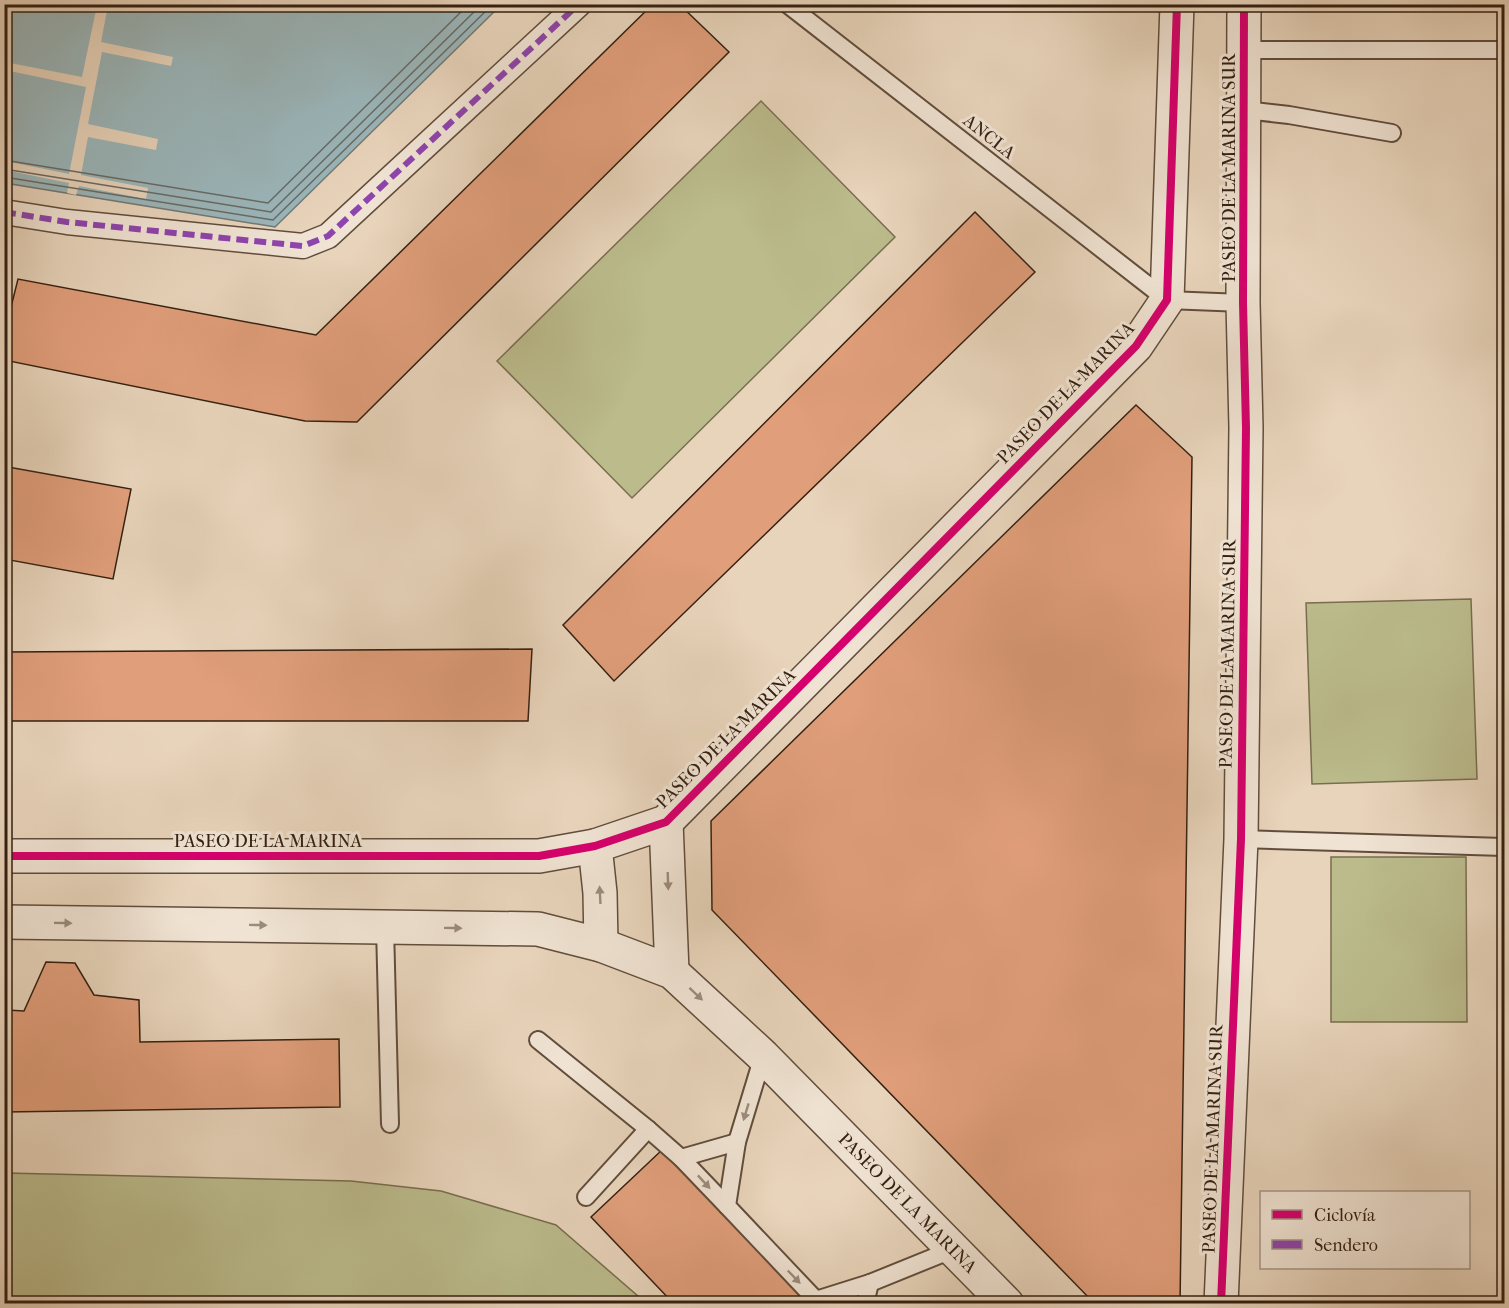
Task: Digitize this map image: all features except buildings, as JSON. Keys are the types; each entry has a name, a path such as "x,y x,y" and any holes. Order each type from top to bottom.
{"street":[{"path":"4,212 67,222 303,246 328,236 579,4"},
{"path":"1167,300 1177,4"},
{"name":"PASEO DE LA MARINA SUR","path":"1221,1304 1241,839 1246,428 1243,303 1244,4"},
{"name":"PASEO DE LA MARINA","path":"4,856 539,856 595,846 666,822 1136,346 1167,300"},
{"path":"666,822 672,972"},
{"path":"595,846 600,893 601,945"},
{"name":"PASEO DE LA MARINA","path":"4,922 538,929 601,945 672,972 763,1056 1007,1304"}],"lane":[{"name":"ANCLA","path":"787,4 1167,300"},
{"path":"1245,50 1504,50"},
{"path":"1245,110 1289,115 1392,134"},
{"path":"1167,300 1243,303"},
{"path":"1241,839 1504,847"},
{"path":"385,927 390,1124"},
{"path":"538,1041 681,1158 818,1302 954,1250"},
{"path":"727,1206 737,1142 763,1056"},
{"path":"586,1197 648,1129"},
{"path":"681,1158 737,1142"},
{"path":"865,1304 870,1283"}],"green space":[{"path":"761,101 895,237 632,498 497,361"},
{"path":"1471,599 1477,779 1312,784 1306,603"},
{"path":"1331,857 1466,857 1467,1022 1331,1022"},
{"path":"5,1173 351,1181 441,1191 556,1225 646,1303 5,1303"}],"water":[{"path":"4,5 501,5 275,227 5,183"}],"pier":[{"path":"97,5 108,5 101,42 173,57 171,66 102,52 88,124 158,139 156,150 88,137 81,175 148,188 146,199 79,186 76,195 67,193 69,183 5,170 5,161 69,174 86,87 5,70 5,62 82,77"}],"marked path":[{"path":"4,212 67,222 303,246 328,236 579,4"}],"cycle path":[{"path":"4,856 539,856 595,846 666,822 1136,346 1167,300 1177,4"},
{"path":"1221,1304 1241,839 1246,428 1243,303 1244,4"}]}
